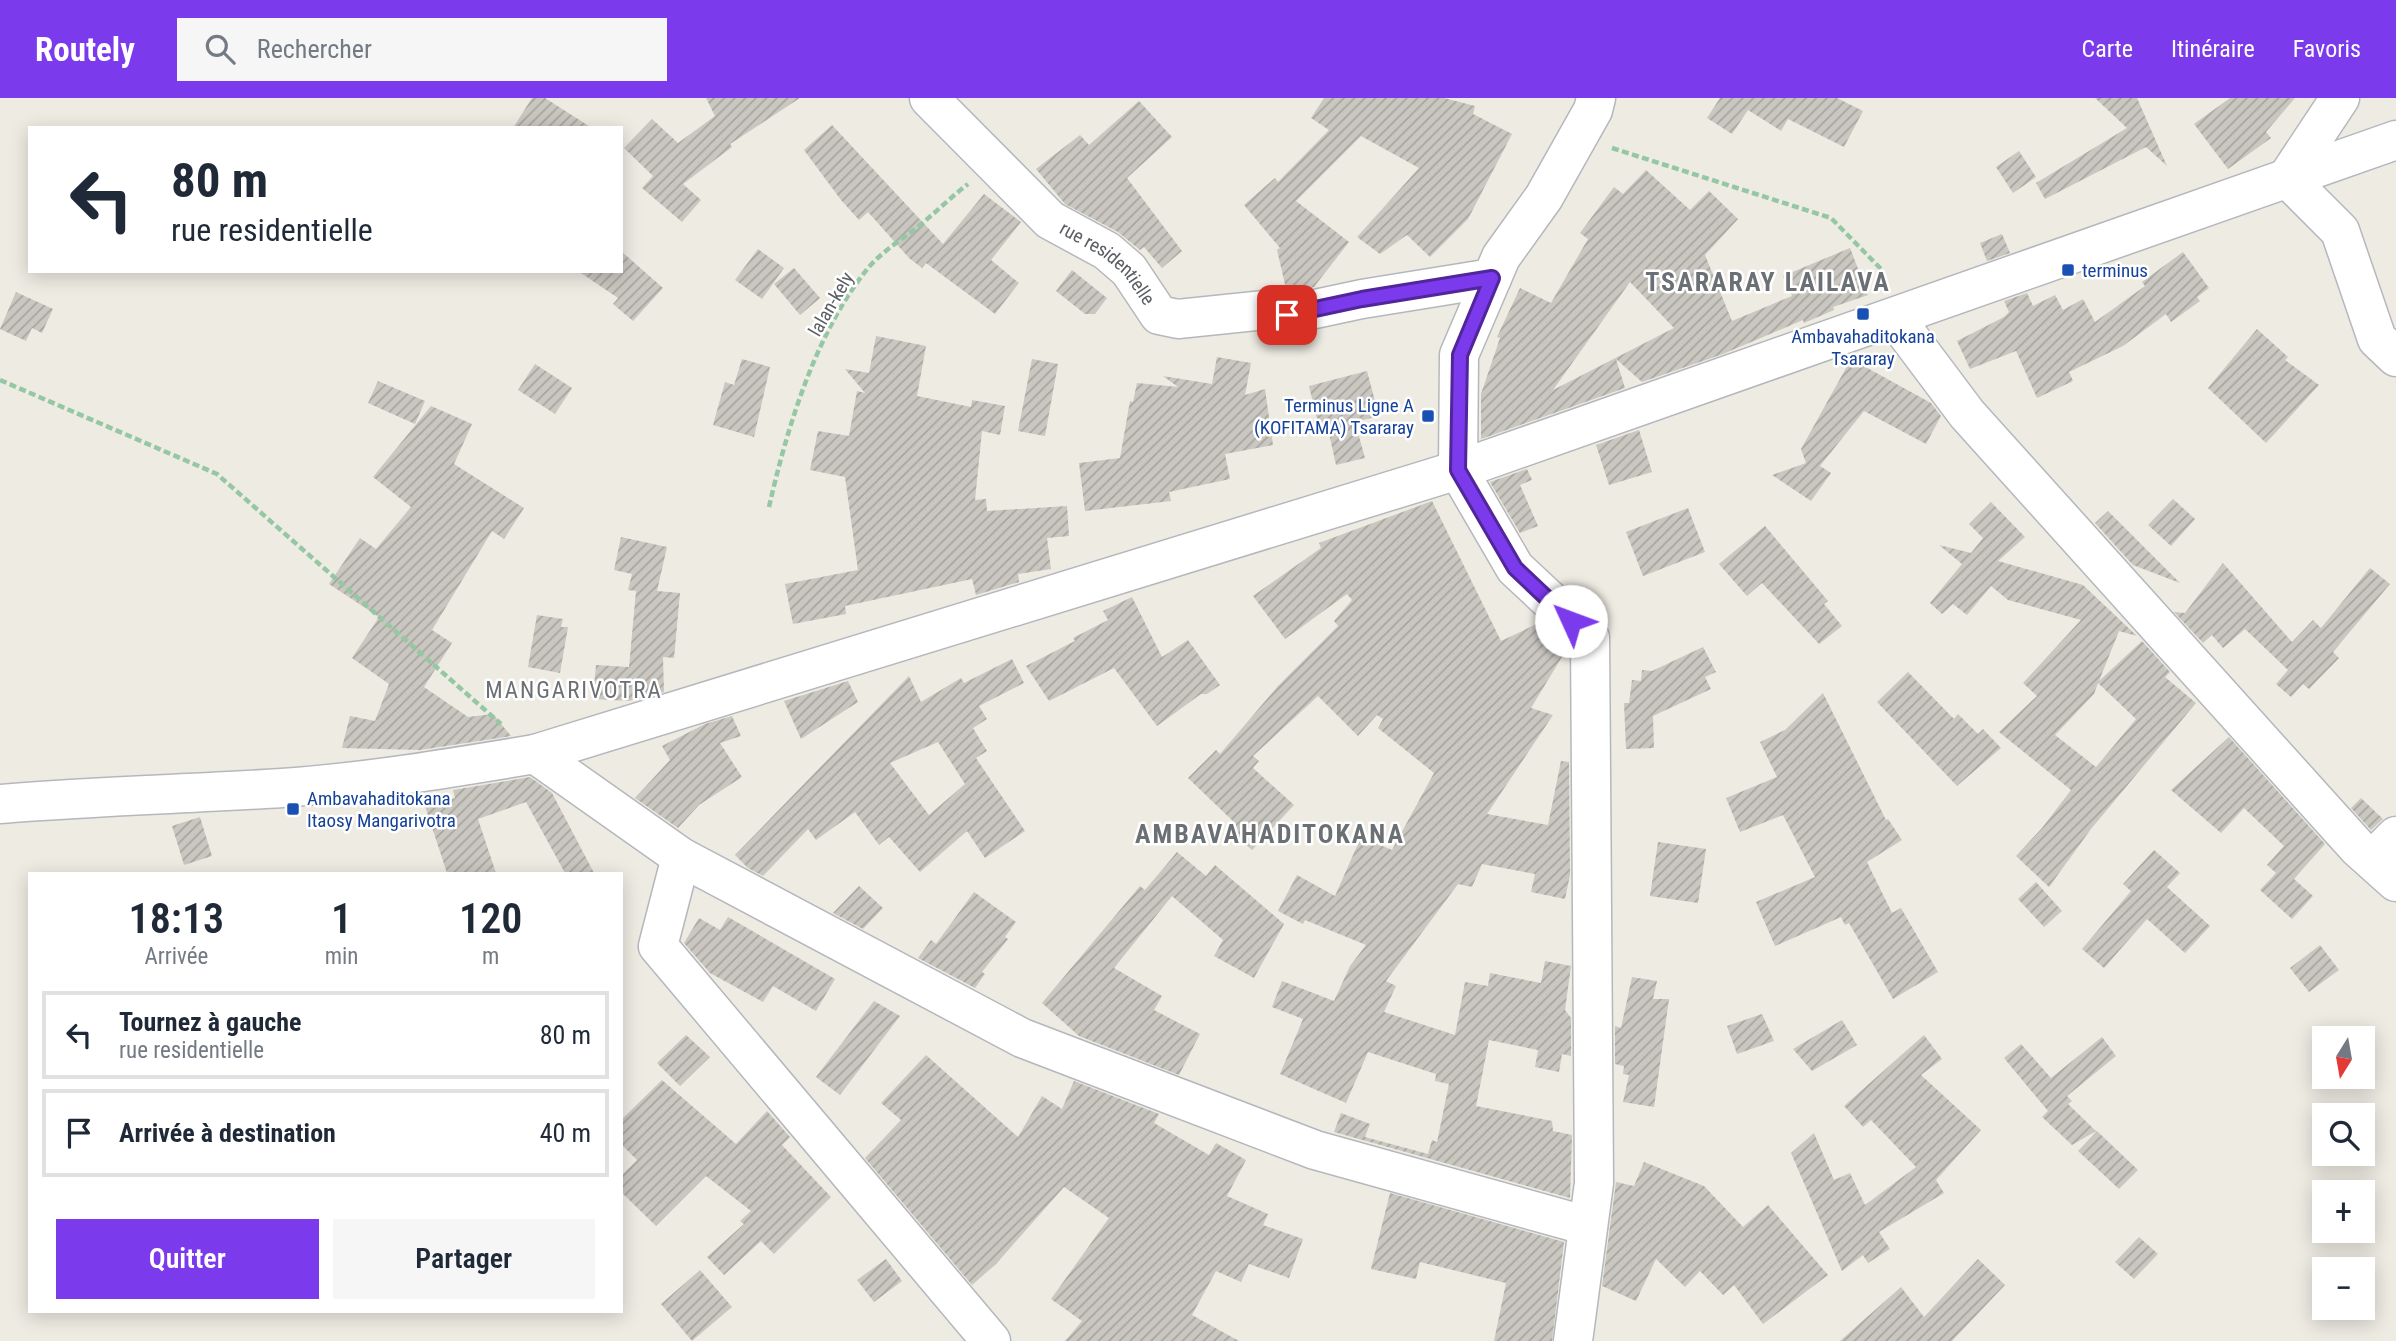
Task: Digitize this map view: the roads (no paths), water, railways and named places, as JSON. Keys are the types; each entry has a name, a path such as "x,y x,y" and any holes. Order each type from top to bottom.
{"street":[{"name":"rue residentielle","path":"929,98 1050,220 1107,251 1129,270 1159,315 1178,319 1265,310 1287,315 1362,299 1492,278"},
{"path":"1573,1341 1594,1183 1590,638 1515,568 1458,470 1460,355 1501,257 1544,197 1593,110 1596,98"},
{"path":"2287,178 2340,98"},
{"path":"0,804 409,776 535,754 1458,470 2396,140"},
{"path":"2287,178 2340,231 2377,339 2396,357"},
{"path":"1895,318 1966,414 2388,859"},
{"path":"535,754 681,857 1022,1038 1315,1150 1588,1226"},
{"path":"681,857 658,946 990,1341"}],"place":[{"name":"terminus","path":"2068,270"},
{"name":"Ambavahaditokana Tsararay","path":"1863,314"},
{"name":"Terminus Ligne A (KOFITAMA) Tsararay","path":"1428,416"},
{"name":"Ambavahaditokana Itaosy Mangarivotra","path":"293,809"}],"district":[{"name":"TSARARAY LAILAVA","path":"1768,282"},
{"name":"MANGARIVOTRA","path":"574,690"},
{"name":"AMBAVAHADITOKANA","path":"1270,834"}]}
